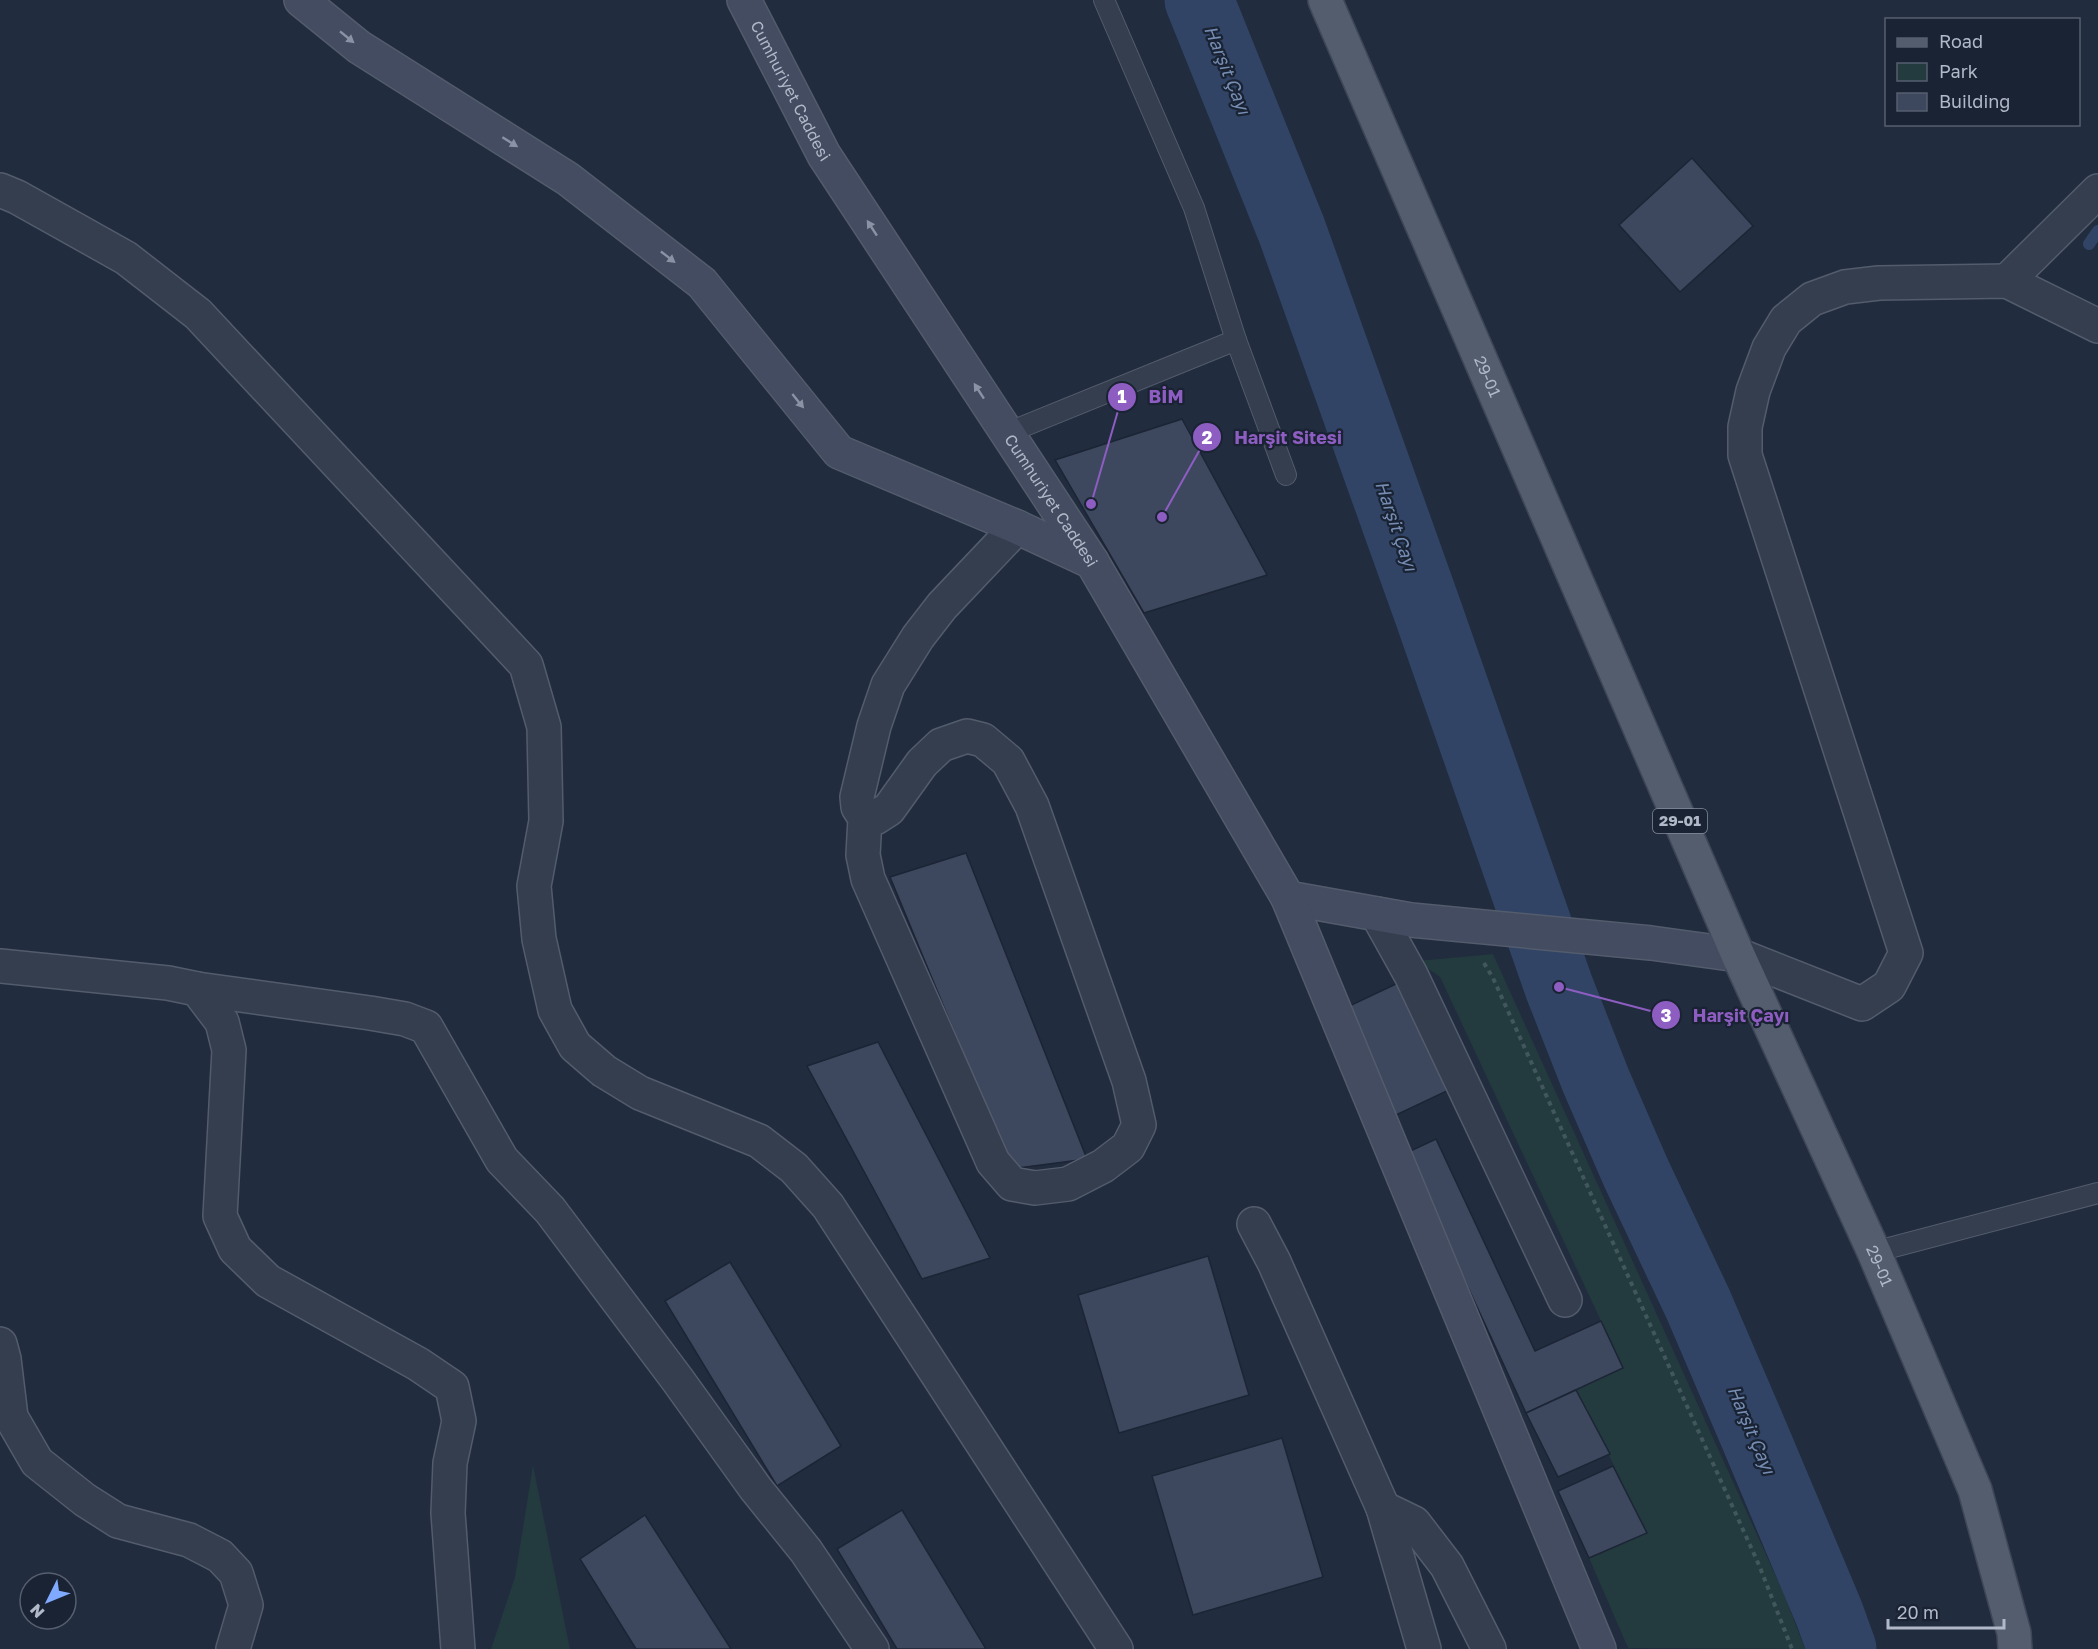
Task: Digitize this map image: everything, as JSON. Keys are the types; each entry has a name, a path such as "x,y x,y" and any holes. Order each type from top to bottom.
{"main road":[{"path":"301,0 359,47 568,179 702,283 839,452 1017,527 1092,562"},
{"name":"Cumhuriyet Caddesi","path":"744,0 824,155 1092,562 1288,898 1599,1649"},
{"name":"29-01","path":"1325,0 1738,955 1874,1252 1975,1490 2014,1633 2015,1649"},
{"path":"1288,898 1411,920 1651,943 1738,955"}],"street":[{"path":"0,190 17,197 126,258 198,314 526,665 544,727 546,821 534,886 539,939 555,1010 575,1046 604,1071 640,1093 759,1141 794,1168 828,1206 1116,1649"},
{"path":"2007,280 2098,191"},
{"path":"1738,955 1862,1004 1889,986 1906,953 1744,455 1745,428 1760,371 1769,348 1786,320 1812,299 1845,287 1879,282 2007,280 2098,326"},
{"path":"864,818 875,818 889,809 922,763 941,745 967,736 983,740 1008,761 1032,806 1130,1082 1139,1125 1128,1147 1103,1166 1068,1184 1035,1188 1012,1184 993,1162 868,879 863,855 864,818 858,807 857,797 874,726 888,685 918,637 942,606 1017,527"},
{"path":"1377,914 1411,975 1565,1300"},
{"path":"0,966 168,983 405,1019 426,1027 502,1160 557,1219 677,1378 756,1489 806,1551 872,1649"},
{"path":"197,989 222,1022 230,1050 219,1216 235,1249 268,1281 418,1364 452,1387 459,1421 450,1463 448,1513 458,1649"},
{"path":"1254,1224 1274,1262 1383,1508 1424,1649"},
{"path":"0,1344 4,1359 10,1417 37,1462 85,1500 118,1521 189,1540 220,1556 236,1573 246,1605 233,1649"},
{"path":"1383,1508 1414,1522 1447,1566 1489,1649"}],"lane":[{"path":"1104,0 1194,208 1236,340 1286,475"},
{"path":"1007,433 1236,340"},
{"path":"1874,1252 2098,1193"}],"path":[{"path":"1479,955 1493,978 1759,1565 1792,1649"}],"green space":[{"path":"1493,954 1784,1594 1805,1649 1628,1648 1589,1558 1646,1533 1576,1390 1623,1368 1440,977 1417,961"},
{"path":"533,1465 570,1649 491,1649 515,1577"}],"building":[{"path":"1692,158 1753,226 1680,292 1619,225"},
{"path":"1182,419 1267,575 1144,613 1055,460"},
{"path":"966,853 1087,1159 1011,1169 890,877"},
{"path":"1398,983 1449,1090 1396,1115 1345,1008"},
{"path":"878,1042 990,1258 922,1279 807,1066"},
{"path":"1436,1139 1535,1351 1601,1321 1623,1368 1526,1413 1406,1153"},
{"path":"1208,1256 1249,1395 1119,1433 1078,1295"},
{"path":"730,1262 841,1446 777,1486 665,1301"},
{"path":"1576,1390 1610,1454 1558,1477 1526,1413"},
{"path":"1282,1438 1323,1577 1193,1615 1152,1476"},
{"path":"1613,1466 1647,1533 1589,1558 1558,1491"},
{"path":"902,1510 986,1649 897,1649 837,1549"},
{"path":"645,1515 731,1649 636,1649 580,1559"}],"waterway":[{"name":"Harşit Çayı","path":"1199,0 1292,231 1559,987 1636,1173 1698,1304 1755,1437 1842,1649"},
{"path":"2089,244 2098,231"}],"place":[{"name":"BİM","path":"1091,504"},
{"name":"Harşit Sitesi","path":"1162,517"},
{"name":"Harşit Çayı","path":"1559,987"}]}
